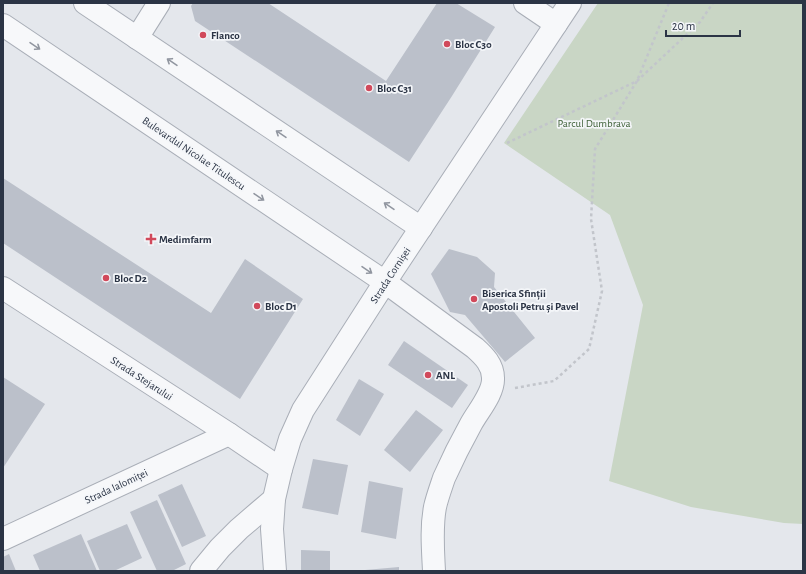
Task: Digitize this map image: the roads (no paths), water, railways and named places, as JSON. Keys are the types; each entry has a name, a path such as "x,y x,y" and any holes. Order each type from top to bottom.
{"street":[{"path":"85,3 421,228"},
{"path":"137,38 159,3"},
{"path":"525,3 556,24"},
{"name":"Strada Cornișei","path":"275,571 272,529 274,499 290,440 303,410 385,282 570,3"},
{"name":"Bulevardul Nicolae Titulescu","path":"3,25 385,282 474,348 491,366 494,379 490,392 455,454 435,507 432,532 434,571"},
{"name":"Strada Stejarului","path":"3,288 281,469"},
{"name":"Strada Ialomiței","path":"3,539 228,434"},
{"path":"201,571 220,548 274,499"}],"place":[{"name":"Flanco","path":"203,35"},
{"name":"Bloc C30","path":"447,44"},
{"name":"Bloc C31","path":"369,88"},
{"name":"Medimfarm","path":"151,239"},
{"name":"Bloc D2","path":"106,278"},
{"name":"Biserica Sfinții Apostoli Petru și Pavel","path":"474,299"},
{"name":"Bloc D1","path":"257,306"},
{"name":"ANL","path":"428,375"}],"park label":[{"name":"Parcul Dumbrava","path":"594,123"}]}
